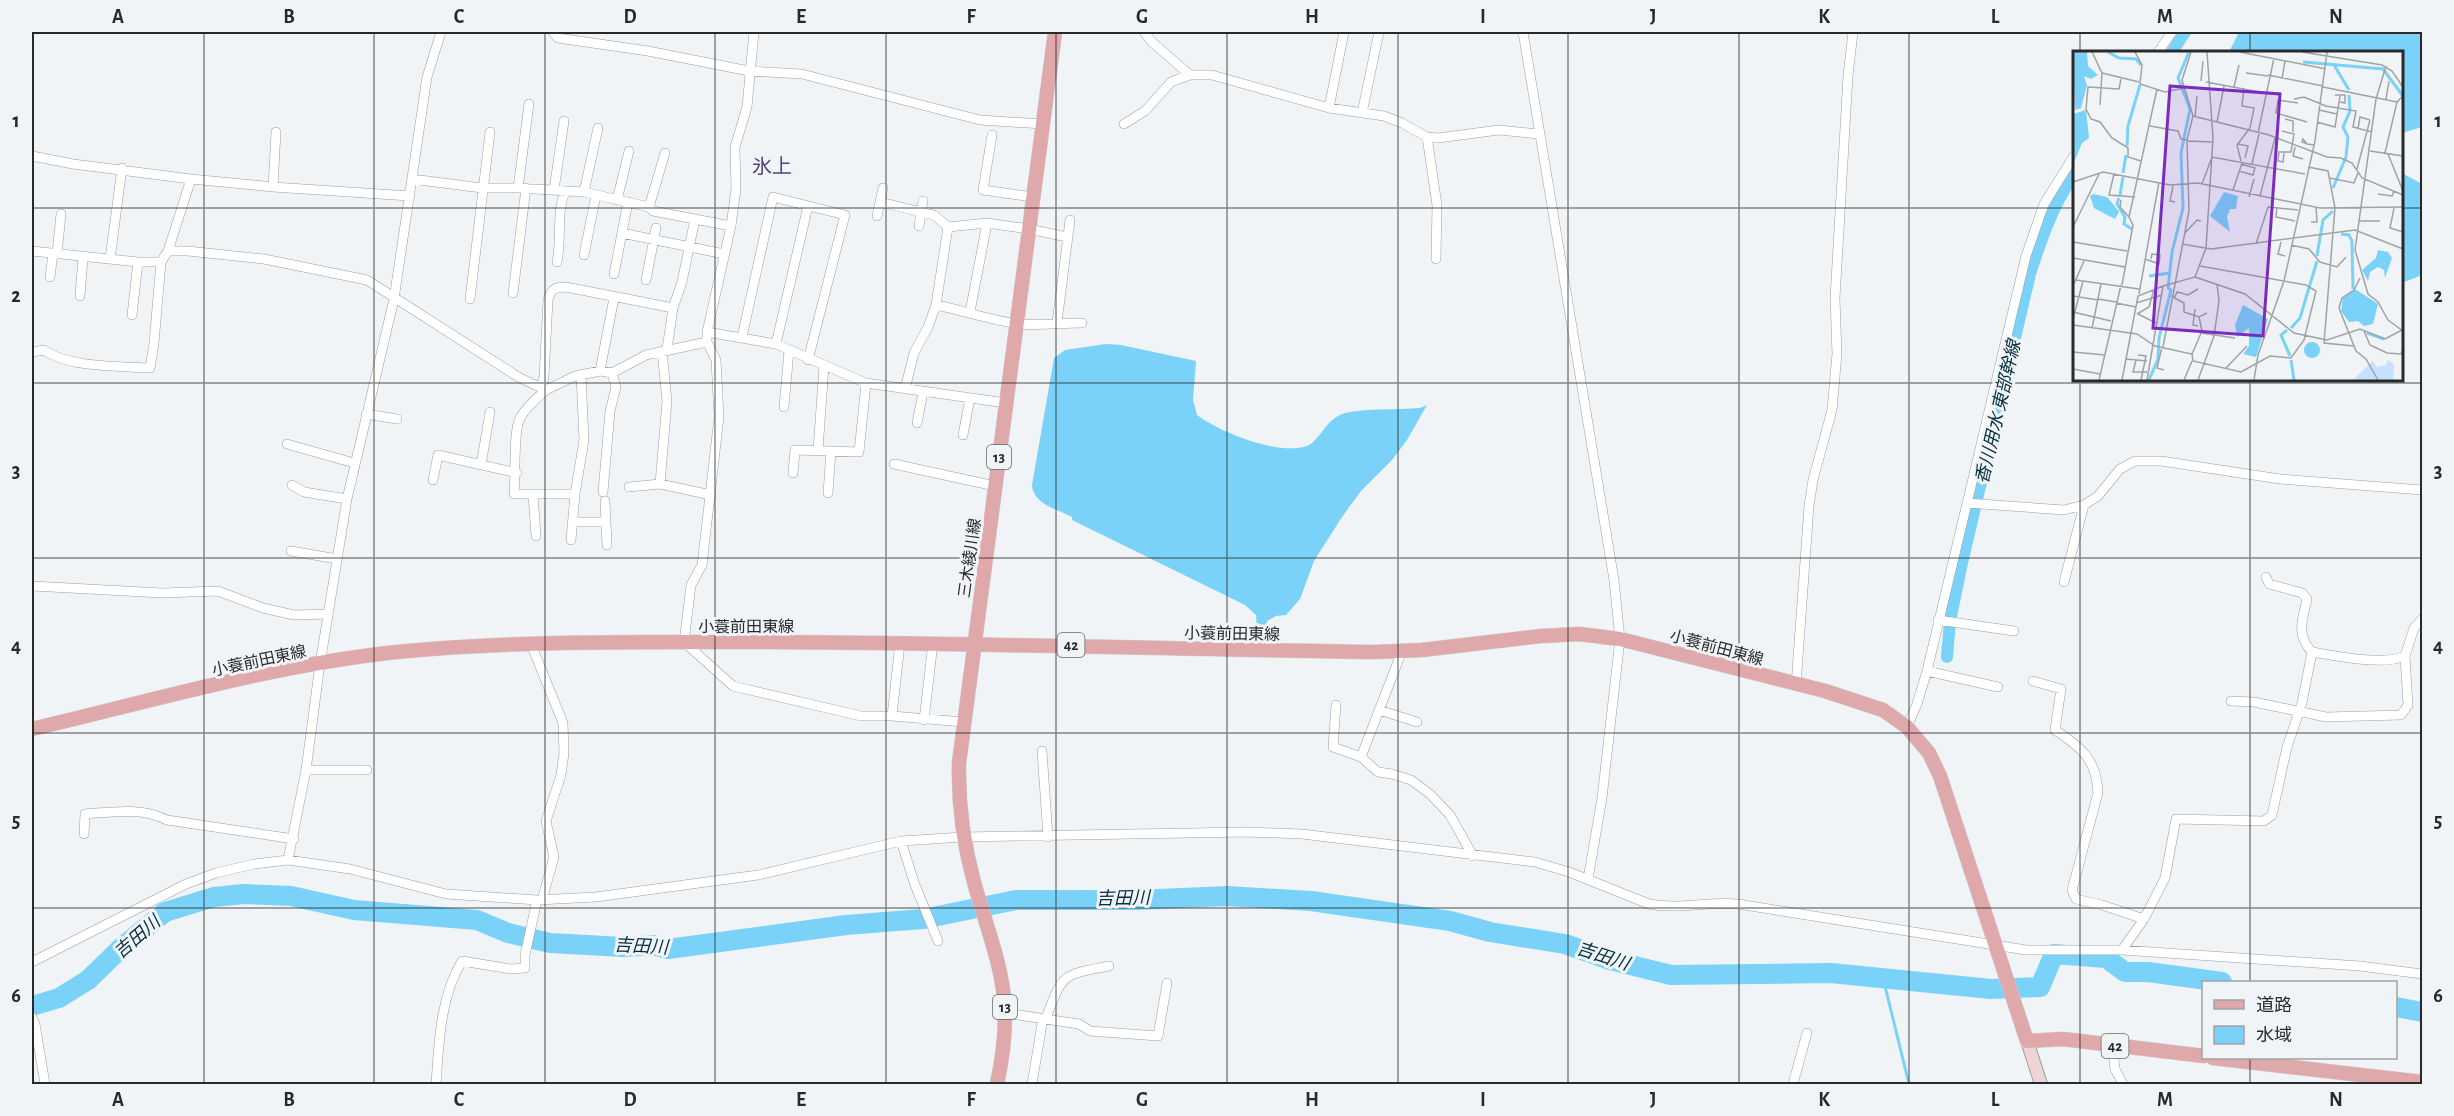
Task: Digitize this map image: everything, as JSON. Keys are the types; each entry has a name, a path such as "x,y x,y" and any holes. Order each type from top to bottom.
{"main road":[{"name":"三木綾川線","path":"997,1084 1004,1045 1005,1013 996,956 963,837 958,792 959,763 1055,32"},
{"name":"小蓑前田東線","path":"32,729 320,664 395,653 531,644 974,643 1401,651 1541,636 1579,634 1620,639 1826,691 1883,710 1907,727 1929,753 1951,804 2027,1041"},
{"name":"42","path":"2027,1041 2063,1039 2202,1056"},
{"path":"2221,1059 2404,1082 2422,1082"}],"street":[{"path":"288,860 306,770 320,664 347,499 394,299 427,77 441,32"},
{"path":"553,32 558,38 648,51 749,70 802,74 980,120 1042,124"},
{"path":"754,32 747,107 735,147 736,189 731,226 707,337 716,360 719,417 702,565 692,585 684,642 733,686 861,716 892,716 964,722"},
{"path":"1144,32 1152,42 1190,75"},
{"path":"1329,108 1344,32"},
{"path":"1362,113 1378,32"},
{"path":"1523,32 1614,580 1620,639 1602,798 1588,879"},
{"path":"1796,685 1809,506 1813,480 1832,410 1837,354 1835,298 1848,76 1853,32"},
{"path":"2159,51 2172,32"},
{"path":"1124,124 1145,111 1171,82 1190,75 1212,75 1329,108 1384,116 1427,137 1438,138 1499,130 1539,134"},
{"path":"513,293 529,104"},
{"path":"554,190 564,121"},
{"path":"584,192 598,128"},
{"path":"273,187 276,132"},
{"path":"470,299 490,132"},
{"path":"992,135 983,190 1033,197"},
{"path":"1427,137 1437,205 1436,259"},
{"path":"617,200 629,151"},
{"path":"649,207 665,153"},
{"path":"32,156 73,164 273,187 410,196"},
{"path":"1907,727 1946,621 2025,256 2044,204 2073,158"},
{"path":"110,260 122,168"},
{"path":"32,352 44,350 54,357 101,365 150,368 161,262 168,251 190,178"},
{"path":"412,179 482,188 584,192 649,207 652,211 731,226"},
{"path":"877,216 883,188"},
{"path":"557,262 561,245 559,210 565,191"},
{"path":"584,255 596,195"},
{"path":"742,337 773,197 845,215 808,360"},
{"path":"919,226 923,201"},
{"path":"614,274 628,202"},
{"path":"880,202 934,215 948,227 987,223 1067,237"},
{"path":"776,344 808,206"},
{"path":"50,277 61,214"},
{"path":"660,484 667,401 664,350 672,308 691,246 695,219"},
{"path":"1057,323 1070,220"},
{"path":"970,312 987,223"},
{"path":"905,389 914,353 928,327 936,305 948,227"},
{"path":"646,280 656,228"},
{"path":"622,233 724,254"},
{"path":"168,251 188,250 264,259 367,280 520,378 544,388"},
{"path":"32,251 110,260 161,262"},
{"path":"80,296 83,257"},
{"path":"132,315 138,262"},
{"path":"544,388 550,291 556,287 672,308"},
{"path":"600,371 614,298"},
{"path":"936,305 1017,324 1046,326 1057,323 1082,323"},
{"path":"574,494 514,494 517,473 516,431 520,419 544,388 581,375 600,371 612,372 646,355 707,337 742,337 776,344 808,360 866,383 1006,404"},
{"path":"784,407 789,351"},
{"path":"818,450 824,366"},
{"path":"607,545 604,497 610,411 615,387 612,372"},
{"path":"571,540 574,494 584,440 581,375"},
{"path":"793,473 795,450 859,452 866,383"},
{"path":"917,423 923,392"},
{"path":"963,435 970,398"},
{"path":"481,465 490,412"},
{"path":"366,414 397,419"},
{"path":"287,444 354,463"},
{"path":"828,493 831,451"},
{"path":"433,480 438,455 517,473"},
{"path":"1973,504 2064,510 2084,505 2098,496 2120,469 2135,461 2161,461 2280,479 2422,490"},
{"path":"894,464 995,486"},
{"path":"629,487 660,484 711,495"},
{"path":"292,485 304,492 347,499"},
{"path":"533,494 536,536"},
{"path":"2064,582 2084,505"},
{"path":"573,522 606,522"},
{"path":"291,551 337,559"},
{"path":"2266,577 2269,584 2302,593 2307,599 2301,626 2303,642 2312,652 2362,659 2405,656"},
{"path":"32,586 162,593 218,591 263,608 294,615 328,614"},
{"path":"2231,701 2254,702 2326,717 2401,715 2408,705 2405,656 2414,628 2422,619"},
{"path":"1946,621 2014,631"},
{"path":"892,716 900,643"},
{"path":"924,720 933,643"},
{"path":"436,1084 440,1033 454,974 462,961 511,969 525,968 525,955 533,918 554,857 546,821 561,775 564,753 563,723 531,644"},
{"path":"1361,757 1401,651"},
{"path":"2122,950 2144,920 2165,878 2176,819 2264,821 2272,815 2312,652"},
{"path":"1927,671 1998,687"},
{"path":"2033,681 2061,689 2055,730 2081,747 2097,780 2098,794 2072,890 2076,899 2102,905 2144,920"},
{"path":"1336,705 1333,747 1361,757 1378,772 1411,780 1430,794 1450,815 1473,856"},
{"path":"1379,710 1417,722"},
{"path":"1042,751 1048,837"},
{"path":"306,770 367,770"},
{"path":"84,834 85,814 124,811 156,814 167,820 294,839"},
{"path":"32,962 186,884 235,868 288,860 350,868 446,894 489,899 539,900 596,897 758,875 901,841 963,837 1246,832 1302,834 1535,862 1588,879 1614,892 1662,907 1676,908 1705,903 1738,904 1996,950 2122,950 2360,966 2422,975"},
{"path":"901,841 936,937"},
{"path":"1032,1084 1044,1018 1058,988 1067,976 1109,966"},
{"path":"1005,1013 1079,1024 1090,1031 1158,1036 1167,983"},
{"path":"33,1020 45,1084"},
{"path":"1793,1084 1807,1033"},
{"path":"2027,1041 2041,1084"},
{"path":"2112,1045 2115,1069 2123,1084"}],"water":[{"path":"2239,32 2422,32 2422,127 2403,133 2403,51 2230,51"},
{"path":"2403,174 2422,184 2422,275 2403,283"},
{"path":"1106,344 1121,345 1196,361 1193,400 1197,415 1234,435 1281,448 1307,446 1316,440 1332,420 1345,413 1420,408 1427,405 1407,440 1392,460 1361,491 1342,517 1314,561 1300,599 1286,615 1276,616 1267,621 1268,629 1257,631 1256,615 1245,605 1072,520 1072,517 1041,501 1033,492 1032,485 1054,358 1065,350"}],"waterway":[{"name":"香川用水 東部幹線","path":"2173,51 2185,32"},
{"name":"香川用水 東部幹線","path":"1947,657 1950,621 1962,563 2030,274 2054,210 2073,177"},
{"name":"吉田川","path":"32,1006 59,998 88,980 122,947 165,912 214,897 244,894 291,896 354,910 477,920 508,933 550,943 623,947 653,945 668,949 846,925 923,919 1016,900 1135,900 1227,896 1311,901 1450,921 1490,932 1565,944 1610,960 1671,975 1831,973 1991,989 2040,987 2054,954 2106,958 2125,972 2148,972 2215,981"},
{"path":"1883,978 1909,1084"},
{"name":"吉田川","path":"2397,1007 2422,1012"}],"district":[{"name":"氷上","path":"772,166"}]}
